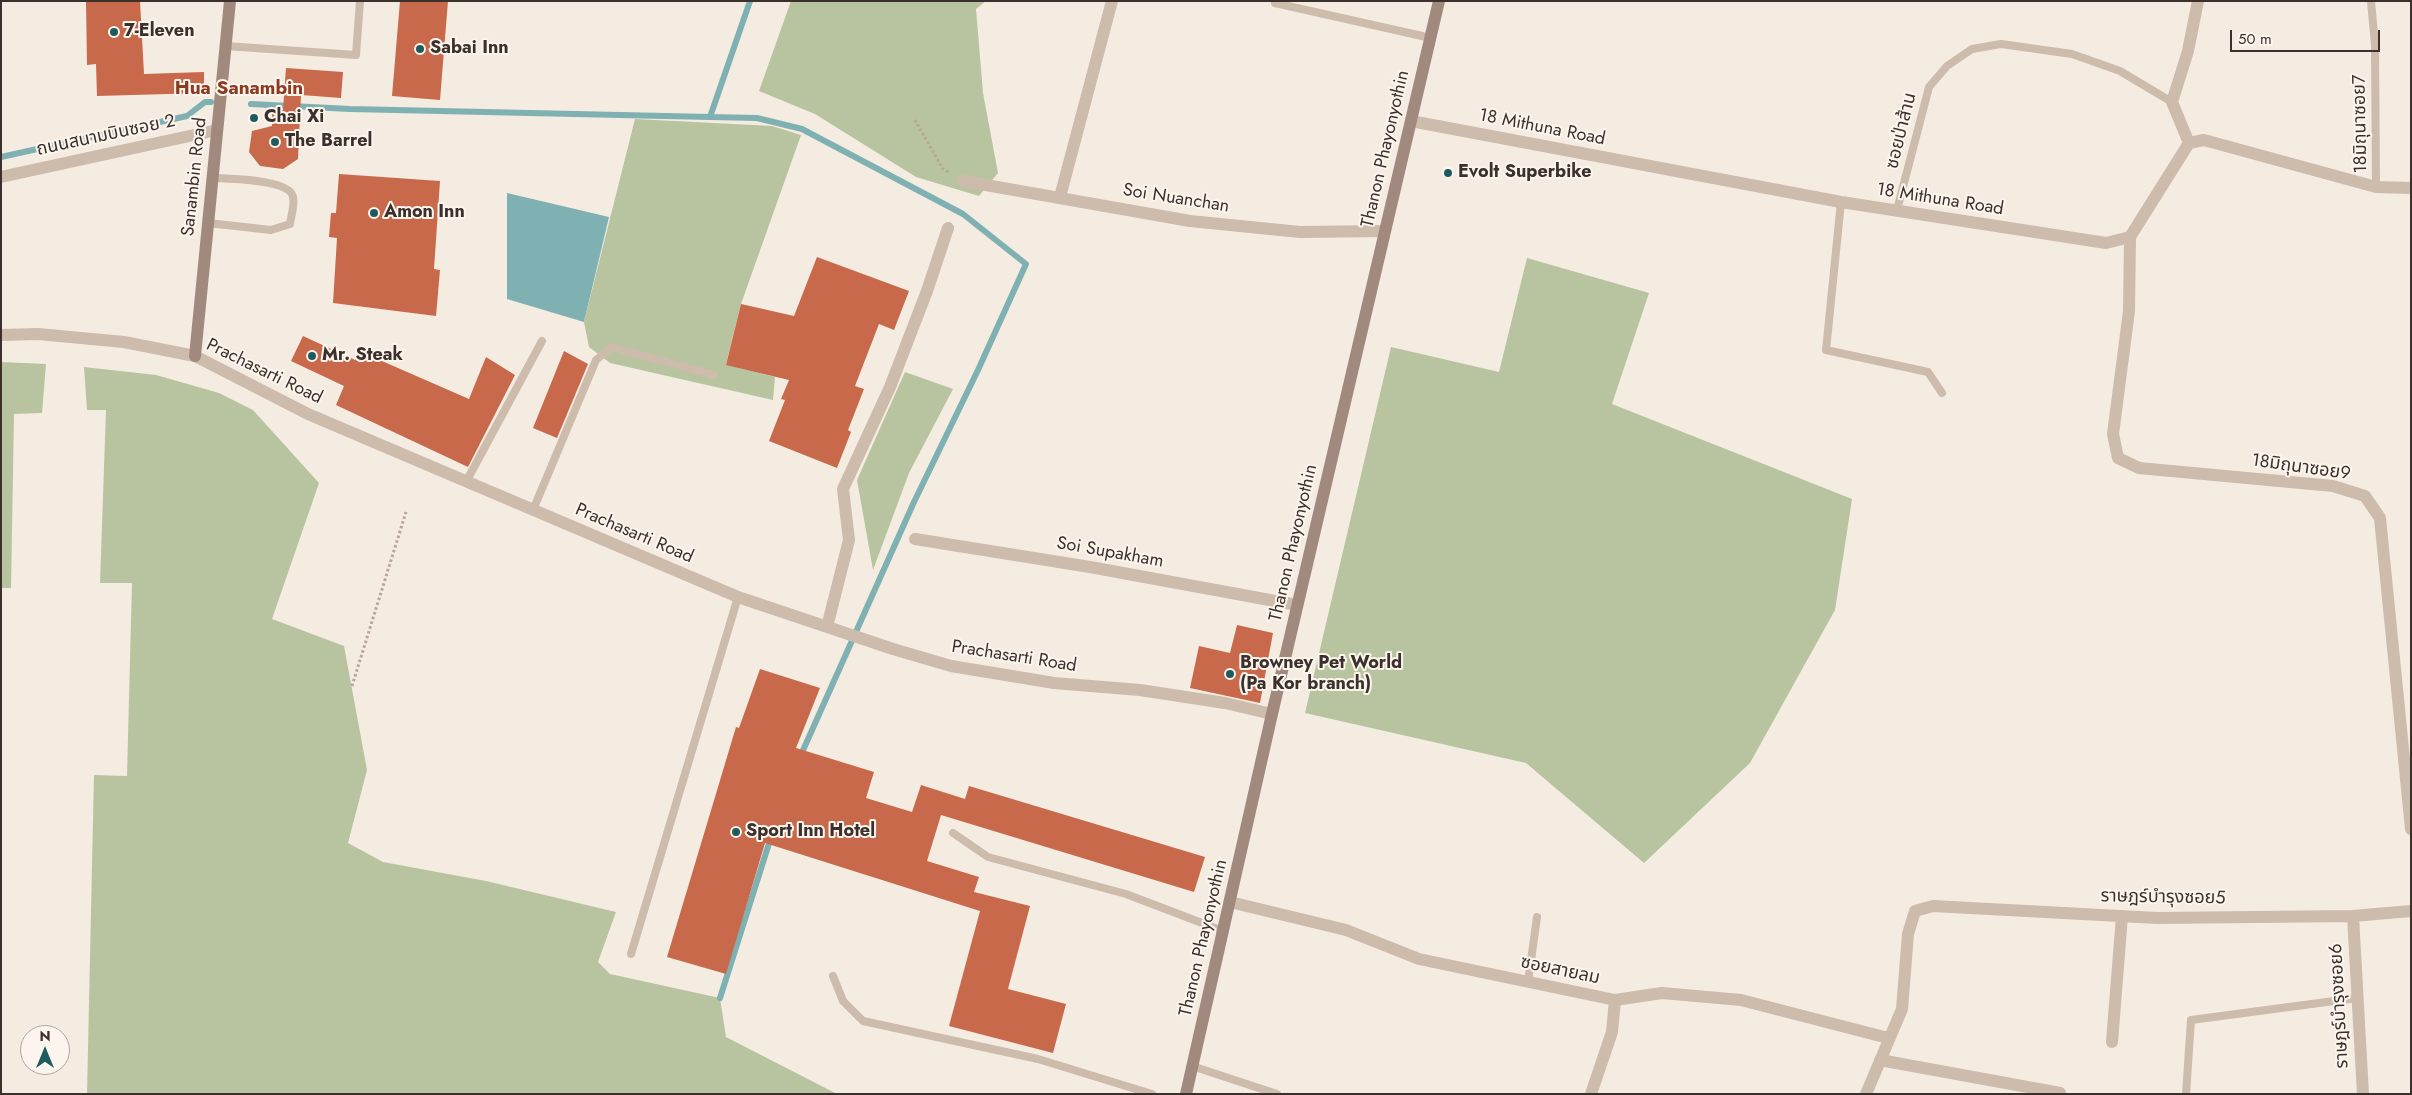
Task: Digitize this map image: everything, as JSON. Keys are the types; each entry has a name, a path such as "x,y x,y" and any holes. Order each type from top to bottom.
{"main road":[{"name":"Sanambin Road","path":"195,356 230,1"},
{"name":"Thanon Phayonyothin","path":"1186,1094 1297,605 1440,1"}],"street":[{"path":"1060,198 1112,1"},
{"path":"2189,143 2172,102 2188,51 2198,1"},
{"name":"18 Mithuna Road","path":"1411,121 1841,202 2106,243 2130,237"},
{"name":"ถนนสนามบินซอย 2","path":"1,177 217,130"},
{"path":"2130,237 2189,143 2204,140 2376,187 2411,188"},
{"name":"Soi Nuanchan","path":"963,180 1190,221 1291,232 1385,231"},
{"path":"827,627 849,540 844,490 890,387 928,291 948,228"},
{"name":"18มิถุนาซอย9","path":"2130,237 2129,311 2113,434 2118,458 2139,468 2333,486 2366,496 2380,518 2411,829"},
{"name":"Prachasarti Road","path":"1,335 38,334 124,342 195,356 308,414 466,482 738,597 863,640 951,666 1054,683 1140,690 1225,703 1272,714"},
{"name":"Soi Supakham","path":"915,539 1090,567 1297,605"},
{"name":"ซอยสายลม","path":"1230,902 1346,930 1419,959 1614,1000 1662,993 1741,1000 1888,1038"},
{"name":"ราษฎร์บำรุงซอย5","path":"1888,1038 1902,1009 1908,934 1915,911 1933,906 2157,918 2353,916 2411,911"},
{"path":"2112,1042 2122,916"},
{"name":"ราษฎร์บำรุงซอย6","path":"2353,916 2363,1094"},
{"path":"1592,1094 1612,1032 1614,1000"},
{"path":"1866,1094 1888,1038"},
{"path":"1880,1060 2060,1094"}],"lane":[{"path":"226,46 356,55 360,1"},
{"name":"18มิถุนาซอย7","path":"2371,1 2375,44 2376,187"},
{"path":"1275,3 1431,38"},
{"name":"ซอยป่าส้าน","path":"1897,210 1929,87 1947,66 1972,49 2000,44 2072,54 2120,72 2172,102"},
{"path":"208,223 271,230 290,224 293,197 290,190 280,184 213,178"},
{"path":"1841,202 1826,350 1928,372 1942,393"},
{"path":"466,482 542,341"},
{"path":"533,510 596,360 612,347 714,375"},
{"path":"631,954 738,597"},
{"path":"953,833 988,857 1126,894 1223,930"},
{"path":"1528,982 1538,917"},
{"path":"833,976 842,1001 863,1021 1038,1058 1152,1094"},
{"path":"2186,1094 2191,1020 2357,998"},
{"path":"1192,1066 1277,1094"}],"path":[{"path":"915,120 942,168 963,180"},
{"path":"352,686 406,512"}],"green space":[{"path":"791,1 986,1 976,9 983,93 998,173 979,196 916,177 815,114 759,91"},
{"path":"635,119 772,126 801,135 741,304 726,364 775,377 773,400 610,363 589,347 584,322"},
{"path":"1527,258 1649,293 1612,404 1852,499 1835,610 1750,763 1644,863 1526,763 1305,713 1391,347 1499,372"},
{"path":"1,362 46,364 42,413 14,414 11,588 1,588"},
{"path":"84,367 156,375 219,393 253,410 319,483 272,619 344,646 367,770 348,843 383,862 486,881 616,912 598,962 610,974 720,998 726,1037 837,1094 87,1094 94,775 127,776 132,583 100,583 106,410 87,410"},
{"path":"905,372 953,389 909,473 873,570 857,480"}],"water":[{"path":"507,193 609,217 584,322 507,299"}],"building":[{"path":"86,1 140,1 144,74 204,72 204,93 97,96 96,64 87,65"},
{"name":"Sabai Inn","path":"400,1 448,1 440,100 392,96"},
{"path":"286,68 343,72 341,98 301,95 298,159 283,169 260,166 249,152 252,131 272,126 272,110 283,110"},
{"path":"339,174 440,181 434,269 440,270 436,316 333,303 337,238 329,237 331,213 336,213"},
{"path":"817,257 909,291 894,330 879,324 855,386 864,389 848,430 851,432 837,468 769,441 785,400 781,399 789,380 726,365 741,304 794,316"},
{"path":"303,336 355,360 359,351 469,399 486,357 515,375 468,467 336,405 344,386 291,361"},
{"path":"564,351 588,364 557,438 533,428"},
{"name":"Browney Pet World (Pa Kor branch)","path":"1237,625 1273,633 1260,703 1190,688 1199,646 1230,653"},
{"path":"760,669 820,688 796,748 874,772 866,798 912,812 921,785 965,799 969,786 1205,857 1194,892 941,815 927,861 979,877 974,892 1030,906 1008,989 1066,1004 1053,1053 949,1026 980,911 765,843 726,974 667,957 736,727 739,728"}],"waterway":[{"path":"251,104 350,109 710,117 750,1"},
{"path":"1,157 187,116 205,102 211,102"},
{"path":"710,117 757,118 802,129 963,214 1026,264 978,370 914,502 800,757"},
{"path":"720,998 771,837"}],"place":[{"name":"7-Eleven","path":"114,32"},
{"name":"Sabai Inn","path":"420,49"},
{"name":"Chai Xi","path":"254,118"},
{"name":"The Barrel","path":"275,142"},
{"name":"Evolt Superbike","path":"1448,173"},
{"name":"Amon Inn","path":"374,213"},
{"name":"Mr. Steak","path":"312,356"},
{"name":"Browney Pet World (Pa Kor branch)","path":"1230,674"},
{"name":"Sport Inn Hotel","path":"736,832"}],"district":[{"name":"Hua Sanambin","path":"239,89"}]}
